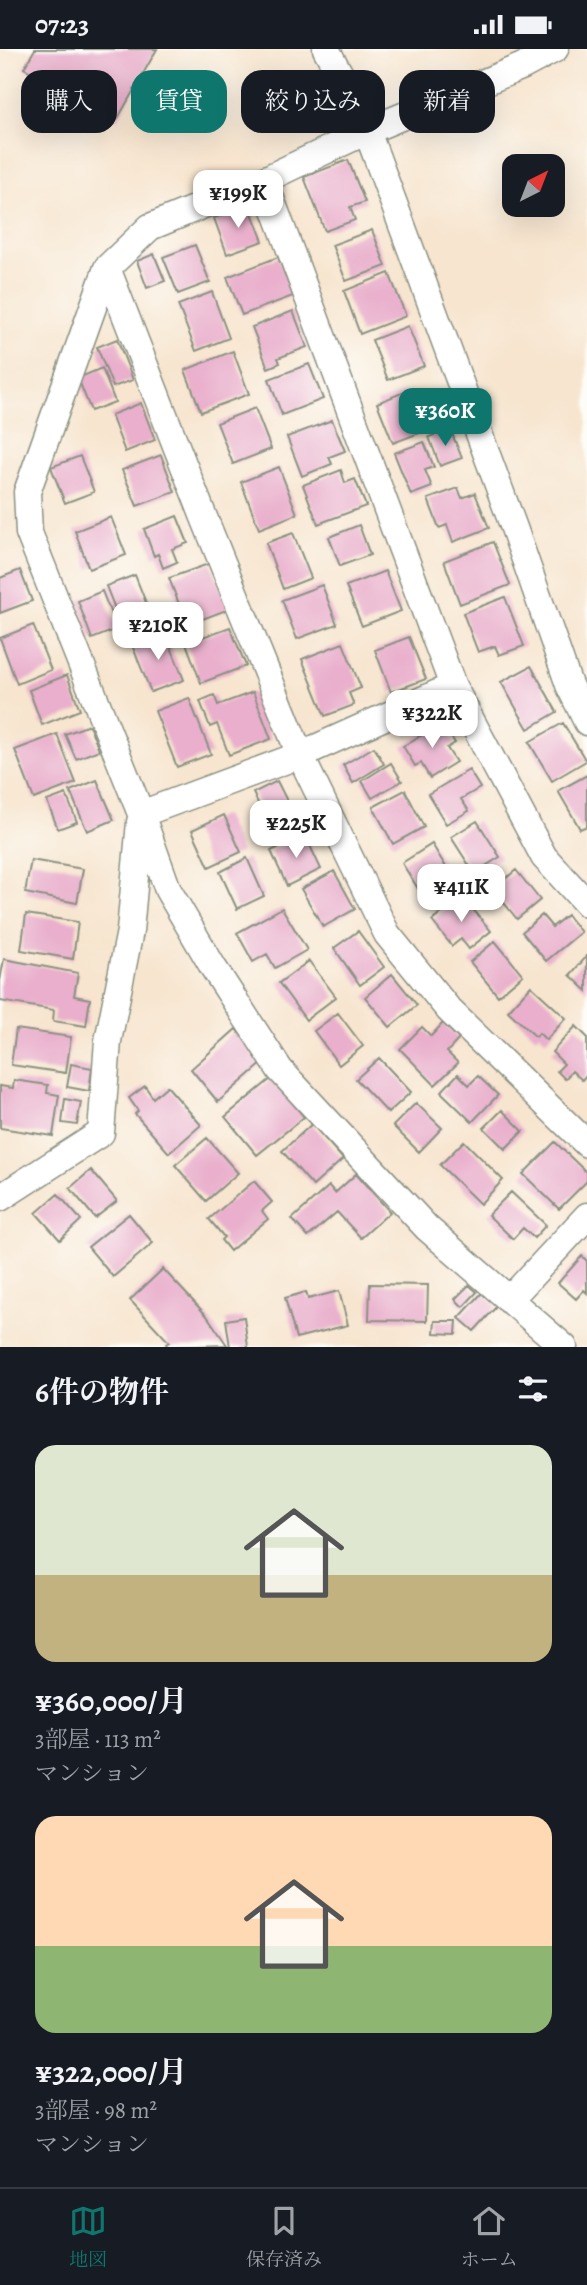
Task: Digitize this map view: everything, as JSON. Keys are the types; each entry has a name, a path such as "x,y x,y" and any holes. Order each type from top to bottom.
{"street":[{"path":"326,49 338,70"},
{"path":"385,124 523,66 555,49"},
{"path":"363,133 264,180 150,227 107,268 27,492 29,533 141,814 168,890 213,967 280,1070 427,1229 564,1347"},
{"path":"368,133 514,527 569,684 587,722"},
{"path":"264,180 453,686 544,857 587,904"},
{"path":"107,268 202,515 300,755 387,934 449,1010 587,1144"},
{"path":"141,814 300,755 453,686"},
{"path":"0,1198 100,1133 108,1041 130,931 141,814"},
{"path":"509,1300 587,1216"}],"building":[{"path":"35,49 157,49 145,70 131,70 131,95 117,120 117,70 24,68"},
{"path":"348,160 365,202 350,207 355,220 325,231 304,177"},
{"path":"250,208 263,241 227,254 214,218 233,211 234,215"},
{"path":"372,230 386,266 346,281 332,245"},
{"path":"195,245 210,282 178,294 163,257"},
{"path":"154,254 165,281 147,288 137,261"},
{"path":"278,257 293,296 242,315 227,277"},
{"path":"389,273 406,316 360,334 344,291"},
{"path":"212,292 229,338 196,351 178,305"},
{"path":"293,311 307,347 278,358 280,363 268,368 252,327"},
{"path":"408,326 424,366 388,380 372,340"},
{"path":"117,339 133,380 113,387 97,347"},
{"path":"233,351 249,394 201,412 185,370"},
{"path":"309,364 323,399 282,415 269,379"},
{"path":"102,368 115,402 91,411 78,378"},
{"path":"404,392 410,408 421,405 430,429 393,443 377,403"},
{"path":"141,403 155,440 125,452 111,415"},
{"path":"255,408 271,449 233,464 217,423"},
{"path":"332,420 345,451 329,457 332,464 302,476 287,437"},
{"path":"450,429 462,458 440,466 429,437"},
{"path":"424,442 434,467 425,470 432,487 411,495 394,453"},
{"path":"161,455 175,492 137,506 122,470"},
{"path":"80,456 94,492 65,503 51,467"},
{"path":"279,467 297,514 259,529 241,482"},
{"path":"341,470 345,483 355,479 366,506 318,524 303,485"},
{"path":"458,488 462,498 475,493 489,528 453,542 447,525 439,528 428,499"},
{"path":"177,516 188,543 172,549 177,562 163,568 158,554 154,556 144,529"},
{"path":"111,517 126,555 89,569 75,531"},
{"path":"359,525 370,555 340,566 329,537"},
{"path":"293,533 311,578 283,589 266,543"},
{"path":"493,542 510,585 460,604 444,561"},
{"path":"211,563 229,609 187,625 169,578"},
{"path":"20,570 32,601 0,613 0,578"},
{"path":"385,571 401,611 362,626 346,586"},
{"path":"135,575 150,613 121,624 106,586"},
{"path":"322,585 337,624 297,639 282,600"},
{"path":"102,591 117,629 92,639 78,601"},
{"path":"505,597 524,646 499,655 495,646 478,652 463,613"},
{"path":"33,625 51,670 17,684 0,638"},
{"path":"230,627 246,666 201,683 186,643"},
{"path":"165,632 184,680 151,692 132,645"},
{"path":"409,637 426,679 391,692 375,650"},
{"path":"343,643 361,688 349,693 354,705 325,716 302,659"},
{"path":"531,666 557,712 528,729 501,682"},
{"path":"67,675 80,710 42,725 29,690"},
{"path":"253,692 271,739 229,755 217,724 210,727 200,701 214,695 218,705"},
{"path":"189,698 211,754 177,767 155,711"},
{"path":"442,723 455,743 447,748 456,762 430,778 421,763 415,766 403,746"},
{"path":"563,723 586,761 552,781 529,742"},
{"path":"89,725 99,750 76,759 65,734"},
{"path":"57,734 76,783 34,799 15,750"},
{"path":"374,747 384,764 353,783 343,765"},
{"path":"391,763 402,781 372,798 362,781"},
{"path":"469,770 480,788 461,799 469,811 446,824 428,794"},
{"path":"587,775 587,826 580,829 558,791"},
{"path":"97,780 114,820 87,831 70,791"},
{"path":"277,781 298,823 274,835 253,793"},
{"path":"405,790 424,827 393,844 373,807"},
{"path":"66,794 77,822 58,829 47,801"},
{"path":"224,815 241,852 209,867 192,830"},
{"path":"477,821 500,857 474,873 451,837"},
{"path":"305,835 321,869 287,886 271,851"},
{"path":"432,844 455,882 425,900 402,863"},
{"path":"247,858 264,896 237,909 220,872"},
{"path":"31,860 83,869 77,903 25,893"},
{"path":"516,870 540,900 517,919 493,889"},
{"path":"334,871 355,909 323,927 301,889"},
{"path":"462,896 491,931 469,949 461,939 452,946 432,921"},
{"path":"282,908 307,950 275,968 267,954 253,962 237,933"},
{"path":"26,914 78,922 73,959 21,950"},
{"path":"542,915 552,927 567,915 581,932 546,961 522,932"},
{"path":"358,931 384,967 360,985 334,948"},
{"path":"495,941 523,975 498,996 470,962"},
{"path":"587,956 587,991 570,975"},
{"path":"4,959 78,973 74,996 90,999 86,1026 53,1021 54,1010 0,1001"},
{"path":"309,961 336,997 306,1020 279,983"},
{"path":"392,974 417,1005 390,1027 365,997"},
{"path":"531,986 566,1018 546,1040 539,1033 536,1037 508,1011"},
{"path":"338,1013 363,1046 339,1065 314,1031"},
{"path":"443,1023 459,1039 447,1052 458,1063 435,1085 400,1049 422,1027 431,1036"},
{"path":"576,1026 587,1037 587,1074 582,1080 572,1071 565,1079 557,1071 564,1064 552,1052"},
{"path":"16,1029 71,1037 66,1073 11,1065"},
{"path":"236,1029 264,1062 218,1102 191,1069"},
{"path":"379,1058 411,1092 388,1113 356,1079"},
{"path":"71,1064 92,1068 89,1091 67,1087"},
{"path":"458,1074 469,1085 478,1076 498,1095 472,1122 441,1092"},
{"path":"272,1078 304,1117 257,1155 225,1117"},
{"path":"14,1080 48,1085 47,1093 59,1095 53,1136 0,1128 0,1086 13,1088"},
{"path":"145,1086 153,1098 167,1086 201,1125 169,1153 135,1114 138,1111 129,1098"},
{"path":"65,1099 81,1102 77,1125 62,1123"},
{"path":"416,1103 442,1128 419,1152 393,1126"},
{"path":"502,1110 523,1131 505,1149 484,1128"},
{"path":"312,1124 343,1159 313,1186 282,1151"},
{"path":"207,1138 238,1173 206,1201 175,1165"},
{"path":"464,1141 503,1180 480,1204 440,1165"},
{"path":"555,1142 587,1173 587,1181 559,1209 523,1174"},
{"path":"91,1170 117,1201 95,1218 70,1188"},
{"path":"356,1174 390,1212 361,1238 337,1212 308,1237 292,1219 329,1186 335,1193"},
{"path":"254,1181 272,1202 262,1211 268,1219 230,1251 221,1240 224,1237 209,1219"},
{"path":"511,1192 546,1225 534,1238 523,1228 513,1239 488,1215"},
{"path":"58,1194 81,1220 60,1240 36,1213"},
{"path":"129,1214 153,1243 113,1277 88,1247"},
{"path":"582,1256 587,1261 587,1293 584,1290 576,1299 558,1283"},
{"path":"163,1269 207,1316 227,1345 168,1347 166,1344 169,1342 130,1300"},
{"path":"370,1284 428,1285 427,1321 369,1320"},
{"path":"469,1285 477,1292 463,1307 455,1299"},
{"path":"339,1291 348,1325 296,1338 285,1298 306,1292 308,1299"},
{"path":"482,1293 497,1306 474,1331 459,1318"},
{"path":"244,1317 248,1347 230,1347 226,1320"},
{"path":"435,1321 457,1321 456,1334 434,1333"}]}
